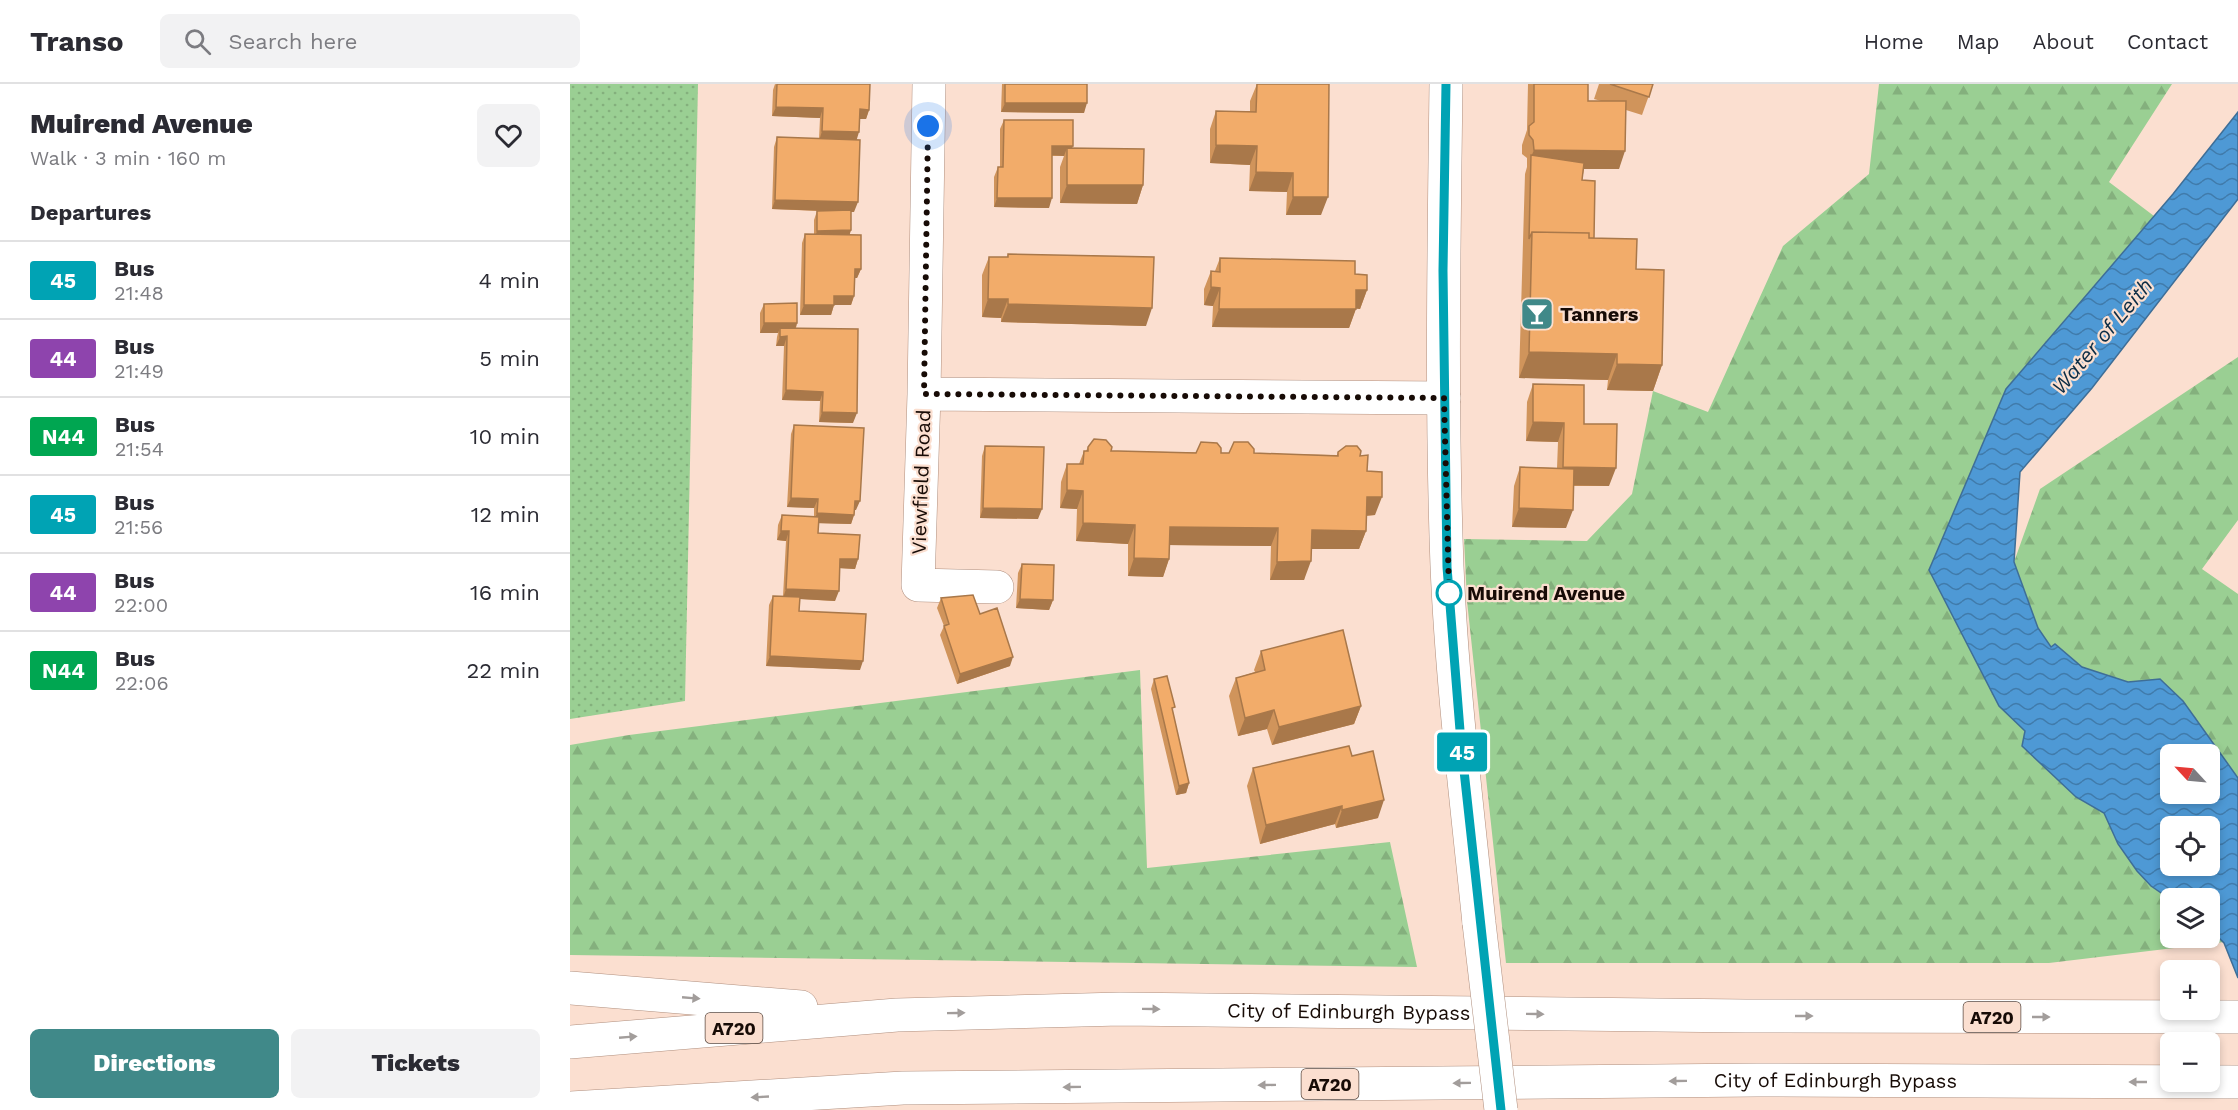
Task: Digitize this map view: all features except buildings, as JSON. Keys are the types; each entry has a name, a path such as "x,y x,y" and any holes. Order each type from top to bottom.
{"main road":[{"name":"Viewfield Road","path":"929,84 924,394 918,585 998,587"},
{"path":"1446,84 1444,398 1447,567 1461,743 1501,1110"},
{"path":"924,394 1444,398"},
{"path":"570,988 897,1015"},
{"name":"City of Edinburgh Bypass","path":"570,1042 897,1015 1120,1009 1746,1016 2238,1017"},
{"name":"City of Edinburgh Bypass","path":"570,1108 903,1088 1757,1080 2238,1082"},
{"path":"797,1110 903,1088"}],"green space":[{"path":"570,84 698,84 685,701 570,719"},
{"path":"1879,84 2172,84 2109,182 2154,216 2006,389 1929,570 2076,797 2104,813 2118,844 2137,871 2160,892 2160,948 2174,948 2049,963 1506,963 1467,601 1464,539 1587,541 1632,494 1653,391 1708,412 1783,246 1869,174"},
{"path":"2238,357 2238,520 2202,569 2238,594 2238,778 2220,753 2220,744 2214,744 2183,701 2160,679 2128,682 2082,667 2055,644 2051,648 2038,628 2014,562 2040,489"},
{"path":"1140,670 1147,868 1390,842 1417,967 570,955 570,745 629,735"}],"water":[{"name":"Water of Leith","path":"2238,112 2238,199 2092,388 2020,472 2014,562 2038,628 2051,647 2055,644 2082,667 2128,682 2160,679 2183,701 2214,744 2160,744 2160,804 2220,804 2220,753 2238,778 2238,978 2224,943 2220,939 2220,888 2160,888 2160,892 2151,886 2118,844 2104,813 2076,797 2022,746 2025,731 1999,706 1929,570 2006,389 2173,194"}],"bus line":[{"name":"45","path":"1446,84 1443,271 1447,567 1461,743 1501,1110"}],"place":[{"name":"Tanners","path":"1537,314"},
{"name":"Muirend Avenue","path":"1449,593"}],"route":[{"path":"928,126 924,394 1444,398 1449,593"}]}
